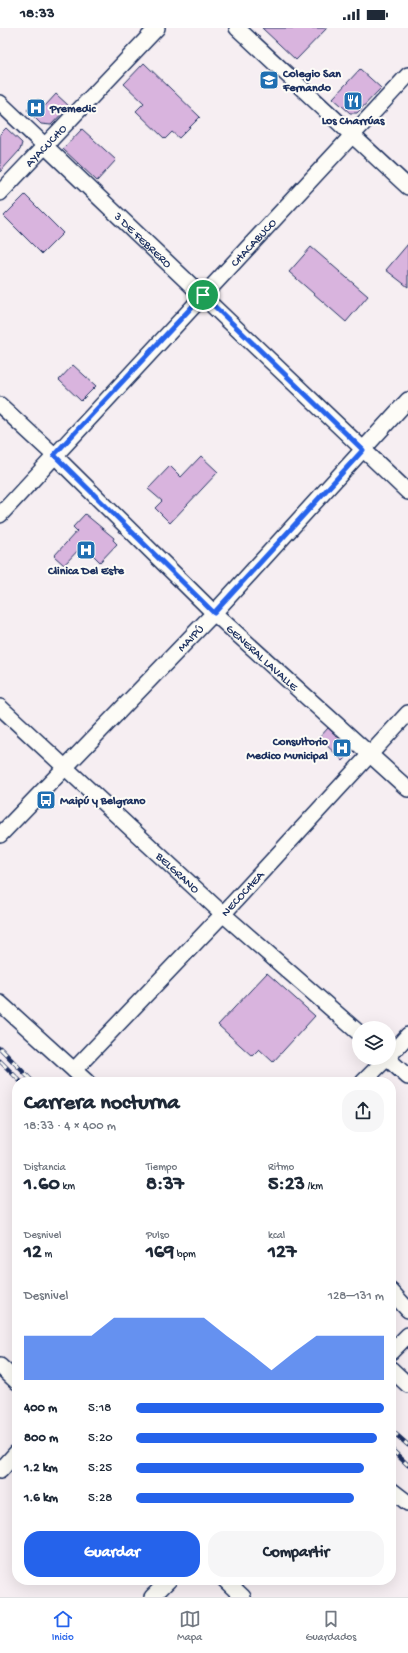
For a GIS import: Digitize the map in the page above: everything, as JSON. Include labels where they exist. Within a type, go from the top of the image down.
[{"type":"street","name":"AYACUCHO","points":[[0,194],[157,28]]},
{"type":"street","points":[[237,28],[408,187]]},
{"type":"street","name":"CHACABUCO","points":[[0,515],[54,455],[408,76]]},
{"type":"street","name":"3 DE FEBRERO","points":[[0,103],[408,492]]},
{"type":"street","name":"MAIPÚ","points":[[0,835],[214,613],[408,400]]},
{"type":"street","name":"GENERAL LAVALLE","points":[[0,405],[54,455],[214,613],[408,790]]},
{"type":"street","name":"BELGRANO","points":[[0,707],[223,914],[352,1027]]},
{"type":"street","name":"NECOCHEA","points":[[74,1070],[223,914],[408,714]]},
{"type":"street","points":[[0,1002],[82,1077]]},
{"type":"street","points":[[396,1048],[408,1035]]},
{"type":"street","points":[[368,1077],[380,1065]]},
{"type":"street","points":[[395,1065],[408,1077]]},
{"type":"street","points":[[396,1297],[408,1310]]},
{"type":"street","points":[[396,1347],[408,1335]]},
{"type":"street","points":[[0,1366],[12,1377]]},
{"type":"street","points":[[396,1374],[408,1385]]},
{"type":"street","points":[[0,1471],[12,1458]]},
{"type":"street","points":[[396,1494],[408,1503]]},
{"type":"street","points":[[152,1597],[164,1585]]},
{"type":"street","points":[[230,1585],[243,1597]]},
{"type":"building","points":[[262,28],[327,28],[296,60]]},
{"type":"building","points":[[144,63],[200,117],[179,138],[172,132],[165,139],[136,111],[144,103],[124,84]]},
{"type":"building","points":[[360,69],[381,88],[357,113],[350,113],[333,98]]},
{"type":"building","points":[[56,94],[69,106],[51,125],[41,124],[27,110],[38,99],[45,106]]},
{"type":"building","points":[[6,128],[22,143],[20,150],[0,172],[0,134]]},
{"type":"building","points":[[82,129],[116,160],[97,181],[63,149]]},
{"type":"building","points":[[25,195],[63,233],[42,254],[4,216]]},
{"type":"building","points":[[408,244],[408,287],[386,270]]},
{"type":"building","points":[[311,247],[368,296],[346,322],[289,272]]},
{"type":"building","points":[[73,365],[96,386],[81,401],[59,380]]},
{"type":"building","points":[[201,456],[218,472],[170,523],[155,508],[162,501],[148,489],[170,466],[181,477]]},
{"type":"building","name":"Clinica Del Este","points":[[85,514],[114,538],[113,540],[117,544],[100,562],[83,545],[64,565],[54,556],[77,531],[73,527]]},
{"type":"building","points":[[328,728],[353,751],[343,761],[319,738]]},
{"type":"building","points":[[267,973],[315,1016],[273,1062],[259,1049],[252,1056],[218,1025]]},
{"type":"railway","points":[[0,1048],[28,1077]]},
{"type":"railway","points":[[0,1061],[16,1077]]},
{"type":"railway","points":[[396,1434],[408,1445]]},
{"type":"railway","points":[[396,1454],[408,1465]]},
{"type":"place","name":"Colegio San Fernando","points":[[269,80]]},
{"type":"place","name":"Los Charrúas","points":[[353,101]]},
{"type":"place","name":"Premedic","points":[[36,108]]},
{"type":"place","name":"Clinica Del Este","points":[[86,550]]},
{"type":"place","name":"Consultorio Medico Municipal","points":[[342,748]]},
{"type":"place","name":"Maipú y Belgrano","points":[[46,800]]},
{"type":"route","points":[[203,295],[363,450],[214,613],[54,455],[203,295]]}]
